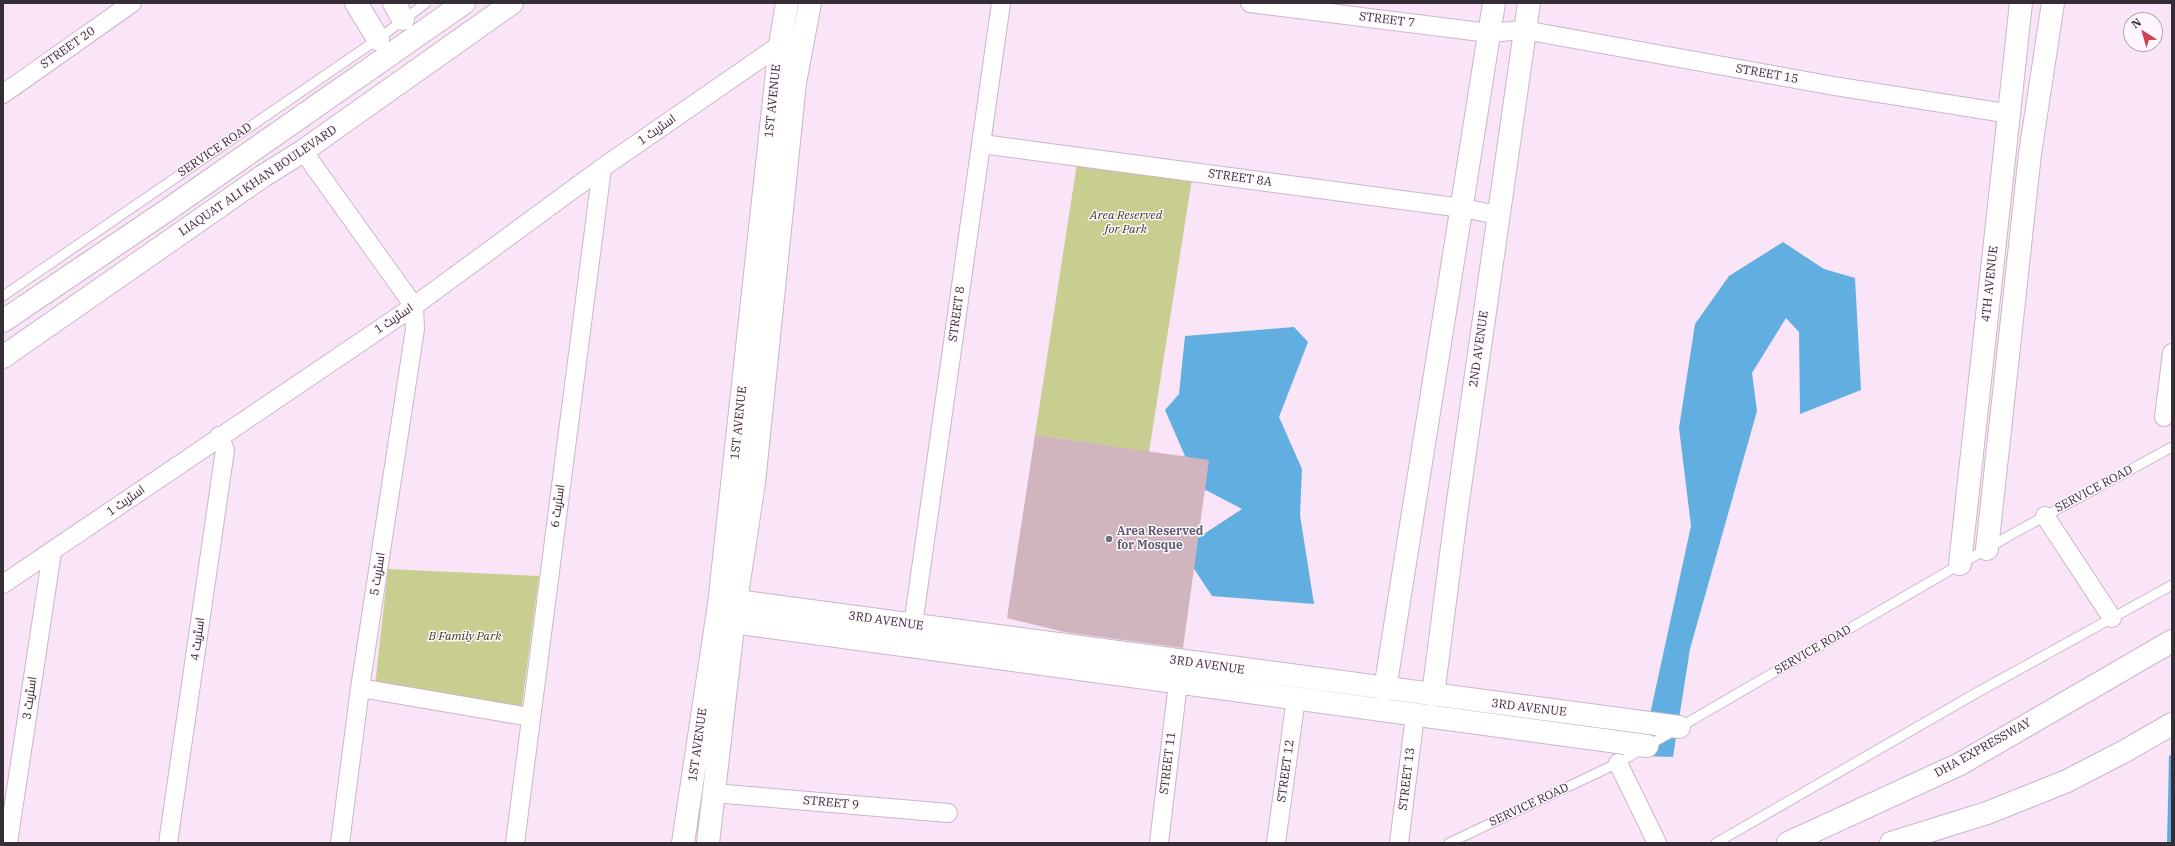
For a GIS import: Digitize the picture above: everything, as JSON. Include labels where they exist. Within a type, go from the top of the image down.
[{"type":"main road","points":[[356,3],[378,39]]},
{"type":"main road","points":[[3,321],[166,211],[464,3]]},
{"type":"main road","name":"LIAQUAT ALI KHAN BOULEVARD","points":[[3,357],[225,202],[304,151],[512,3]]},
{"type":"main road","name":"1ST AVENUE","points":[[683,843],[719,604],[780,45],[787,3]]},
{"type":"main road","points":[[708,843],[733,622],[754,483],[795,83],[810,3]]},
{"type":"main road","points":[[1385,689],[1494,3]]},
{"type":"main road","name":"2ND AVENUE","points":[[1433,695],[1498,215],[1529,3]]},
{"type":"main road","name":"4TH AVENUE","points":[[1960,564],[2021,3]]},
{"type":"main road","points":[[1986,549],[2030,154],[2052,3]]},
{"type":"main road","name":"3RD AVENUE","points":[[736,601],[1385,689],[1679,727]]},
{"type":"main road","name":"3RD AVENUE","points":[[733,622],[1647,746]]},
{"type":"main road","name":"DHA EXPRESSWAY","points":[[1788,843],[1960,764],[2172,641]]},
{"type":"main road","points":[[1891,843],[1987,813],[2067,781],[2125,752],[2172,724]]},
{"type":"street","name":"STREET 20","points":[[3,94],[132,3]]},
{"type":"street","name":"STREET 8","points":[[913,625],[1001,3]]},
{"type":"street","name":"STREET 7","points":[[1250,3],[1489,33],[1524,30]]},
{"type":"street","name":"STREET 15","points":[[1524,30],[1834,86],[2010,113]]},
{"type":"street","name":"اسٹریٹ 1","points":[[3,584],[52,552],[219,436],[414,306],[602,168],[780,45]]},
{"type":"street","name":"STREET 8A","points":[[982,144],[1462,208],[1498,215]]},
{"type":"street","points":[[304,151],[414,306]]},
{"type":"street","name":"اسٹریٹ 6","points":[[515,843],[530,717],[602,168]]},
{"type":"street","name":"اسٹریٹ 5","points":[[340,843],[360,688],[416,329],[414,306]]},
{"type":"street","points":[[2164,416],[2172,353]]},
{"type":"street","name":"اسٹریٹ 4","points":[[168,843],[225,450],[219,436]]},
{"type":"street","points":[[2045,516],[2112,618]]},
{"type":"street","name":"اسٹریٹ 3","points":[[8,843],[52,552]]},
{"type":"street","name":"STREET 11","points":[[1159,843],[1178,682]]},
{"type":"street","points":[[360,688],[530,717]]},
{"type":"street","name":"STREET 12","points":[[1276,843],[1296,698]]},
{"type":"street","name":"STREET 13","points":[[1399,843],[1415,714]]},
{"type":"street","points":[[1618,763],[1657,843]]},
{"type":"street","name":"STREET 9","points":[[714,793],[948,813]]},
{"type":"lane","name":"SERVICE ROAD","points":[[3,296],[378,39],[399,11],[426,3]]},
{"type":"lane","name":"SERVICE ROAD","points":[[1449,843],[1618,763],[1986,549],[2172,447]]},
{"type":"lane","points":[[1716,843],[1978,692],[2172,585]]},
{"type":"green space","name":"Area Reserved for Park","points":[[1078,157],[1193,172],[1149,452],[1035,435]]},
{"type":"green space","name":"B Family Park","points":[[388,569],[539,576],[521,712],[375,686]]},
{"type":"water","points":[[1783,242],[1824,269],[1855,278],[1861,390],[1800,414],[1799,332],[1786,318],[1752,373],[1757,411],[1690,649],[1673,757],[1641,756],[1691,526],[1679,428],[1695,324],[1729,276]]},
{"type":"water","points":[[1294,327],[1308,342],[1279,417],[1302,469],[1300,515],[1314,604],[1212,596],[1181,549],[1242,509],[1198,486],[1165,410],[1179,394],[1185,336]]},
{"type":"water","points":[[2172,754],[2172,843],[2167,843],[2169,756]]},
{"type":"building","name":"Area Reserved for Mosque","points":[[1035,435],[1209,460],[1183,648],[1064,632],[1007,618]]},
{"type":"place","name":"Area Reserved for Mosque","points":[[1109,539]]}]
